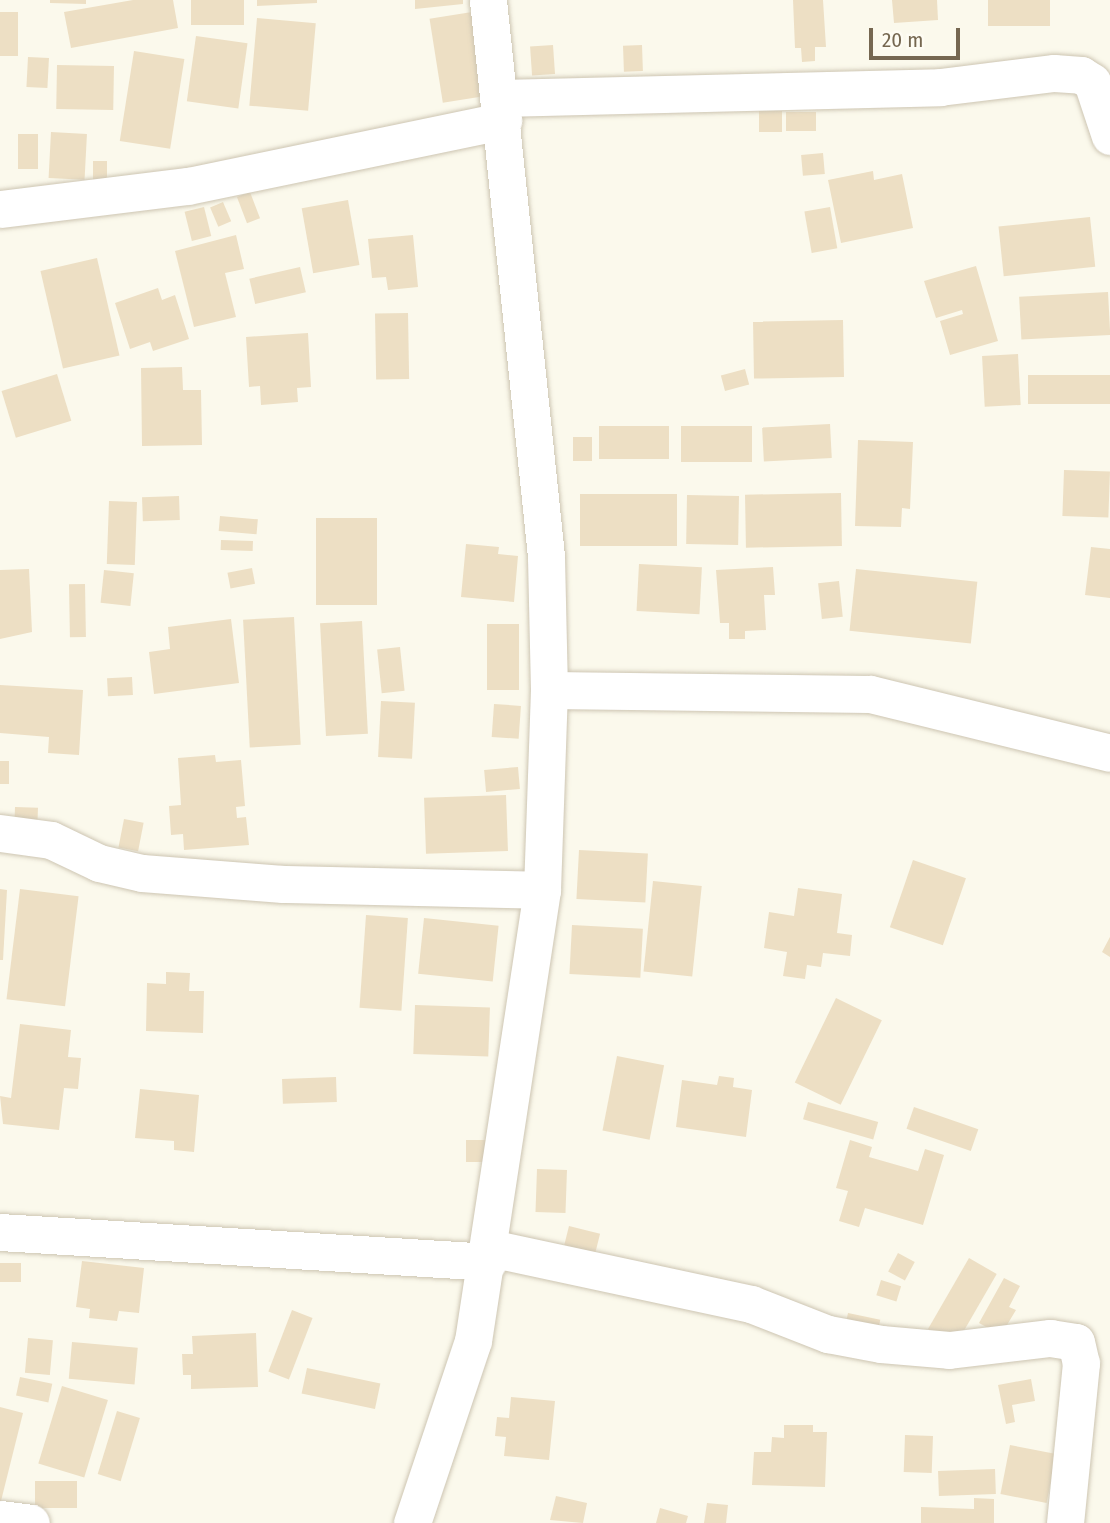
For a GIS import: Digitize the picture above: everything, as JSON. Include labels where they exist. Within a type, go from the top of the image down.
[{"type":"street","points":[[412,1523],[473,1341],[489,1255],[542,890],[549,690],[540,469],[488,0]]},
{"type":"street","points":[[0,209],[188,186],[502,109],[927,87],[1096,70],[1092,82],[1099,95],[1110,136]]},
{"type":"street","points":[[549,690],[870,694],[1110,753]]},
{"type":"street","points":[[0,833],[51,840],[99,863],[142,873],[283,884],[542,890]]},
{"type":"street","points":[[0,1232],[489,1255],[751,1304],[828,1334],[881,1344],[949,1350],[1050,1338],[1076,1342],[1081,1363],[1065,1523]]},
{"type":"street","points":[[0,1519],[31,1523]]},
{"type":"building","points":[[50,0],[86,0],[86,4],[50,3]]},
{"type":"building","points":[[133,0],[173,0],[178,28],[71,48],[64,12]]},
{"type":"building","points":[[191,0],[244,0],[244,25],[191,25]]},
{"type":"building","points":[[257,0],[317,0],[317,3],[257,6]]},
{"type":"building","points":[[415,0],[463,0],[463,4],[415,9]]},
{"type":"building","points":[[793,0],[823,0],[826,47],[815,47],[815,61],[802,62],[801,48],[795,48]]},
{"type":"building","points":[[892,0],[937,0],[938,20],[894,23]]},
{"type":"building","points":[[988,0],[1050,0],[1050,26],[988,26]]},
{"type":"building","points":[[0,12],[18,12],[18,56],[0,56]]},
{"type":"building","points":[[472,12],[485,96],[443,103],[430,19]]},
{"type":"building","points":[[257,18],[316,23],[308,111],[249,106]]},
{"type":"building","points":[[196,36],[247,43],[238,109],[187,101]]},
{"type":"building","points":[[553,45],[555,74],[532,76],[530,47]]},
{"type":"building","points":[[642,45],[643,71],[624,72],[623,46]]},
{"type":"building","points":[[134,51],[184,59],[170,149],[120,141]]},
{"type":"building","points":[[28,57],[49,58],[47,88],[26,87]]},
{"type":"building","points":[[57,65],[114,66],[113,110],[56,109]]},
{"type":"building","points":[[759,111],[782,111],[782,132],[759,132]]},
{"type":"building","points":[[786,112],[816,112],[816,131],[786,131]]},
{"type":"building","points":[[51,132],[87,134],[85,180],[49,178]]},
{"type":"building","points":[[18,134],[38,134],[38,169],[18,169]]},
{"type":"building","points":[[823,153],[825,174],[803,176],[801,155]]},
{"type":"building","points":[[93,161],[107,161],[107,186],[93,186]]},
{"type":"building","points":[[873,171],[874,180],[902,174],[913,228],[841,243],[828,180]]},
{"type":"building","points":[[250,192],[260,218],[247,223],[237,197]]},
{"type":"building","points":[[348,200],[359,265],[313,273],[302,208]]},
{"type":"building","points":[[223,202],[231,221],[218,227],[210,207]]},
{"type":"building","points":[[204,207],[211,236],[192,241],[185,212]]},
{"type":"building","points":[[830,207],[837,248],[812,253],[804,212]]},
{"type":"building","points":[[1090,217],[1095,267],[1004,276],[999,227]]},
{"type":"building","points":[[236,235],[244,269],[225,273],[236,317],[194,327],[175,251]]},
{"type":"building","points":[[413,235],[418,287],[388,290],[386,277],[372,278],[368,239]]},
{"type":"building","points":[[97,258],[119,355],[63,368],[40,271]]},
{"type":"building","points":[[976,266],[998,341],[950,355],[940,321],[963,314],[962,310],[936,318],[924,281]]},
{"type":"building","points":[[300,267],[306,292],[255,304],[249,279]]},
{"type":"building","points":[[158,288],[162,300],[175,295],[189,339],[153,351],[150,342],[130,349],[115,303]]},
{"type":"building","points":[[1108,292],[1110,335],[1021,340],[1019,297]]},
{"type":"building","points":[[408,313],[409,379],[376,380],[375,314]]},
{"type":"building","points":[[843,320],[844,377],[754,379],[753,322]]},
{"type":"building","points":[[308,333],[311,387],[297,388],[298,402],[261,405],[260,386],[249,387],[246,337]]},
{"type":"building","points":[[1018,354],[1021,405],[985,407],[982,356]]},
{"type":"building","points":[[182,367],[183,390],[201,390],[202,445],[142,446],[141,368]]},
{"type":"building","points":[[745,369],[749,384],[725,391],[721,375]]},
{"type":"building","points":[[57,374],[71,421],[16,438],[2,391]]},
{"type":"building","points":[[1028,375],[1110,375],[1110,404],[1028,404]]},
{"type":"building","points":[[830,424],[832,458],[764,462],[762,428]]},
{"type":"building","points":[[599,426],[669,426],[669,459],[599,459]]},
{"type":"building","points":[[681,426],[752,426],[752,462],[681,462]]},
{"type":"building","points":[[573,437],[592,437],[592,461],[573,461]]},
{"type":"building","points":[[858,440],[913,442],[910,509],[902,508],[901,527],[855,526]]},
{"type":"building","points":[[1064,470],[1110,472],[1108,518],[1062,516]]},
{"type":"building","points":[[841,493],[842,546],[746,548],[745,495]]},
{"type":"building","points":[[580,494],[677,494],[677,546],[580,546]]},
{"type":"building","points":[[687,495],[739,496],[738,545],[686,544]]},
{"type":"building","points":[[179,496],[180,520],[143,521],[142,497]]},
{"type":"building","points":[[109,501],[137,502],[135,565],[107,564]]},
{"type":"building","points":[[220,516],[258,519],[257,534],[219,531]]},
{"type":"building","points":[[316,518],[377,518],[377,605],[316,605]]},
{"type":"building","points":[[221,540],[253,541],[253,551],[221,550]]},
{"type":"building","points":[[466,544],[499,547],[498,554],[518,556],[514,602],[461,597]]},
{"type":"building","points":[[1091,547],[1110,549],[1110,598],[1085,595]]},
{"type":"building","points":[[639,564],[702,567],[699,614],[637,611]]},
{"type":"building","points":[[773,567],[775,595],[764,595],[766,630],[745,631],[745,639],[729,639],[729,623],[720,623],[716,570]]},
{"type":"building","points":[[252,568],[255,584],[231,588],[227,573]]},
{"type":"building","points":[[29,569],[32,632],[0,639],[0,570]]},
{"type":"building","points":[[856,569],[977,582],[971,643],[850,631]]},
{"type":"building","points":[[104,570],[134,573],[130,606],[101,603]]},
{"type":"building","points":[[839,581],[843,617],[822,619],[818,583]]},
{"type":"building","points":[[69,584],[85,584],[86,637],[70,637]]},
{"type":"building","points":[[294,617],[301,745],[250,747],[243,620]]},
{"type":"building","points":[[231,619],[239,683],[154,694],[149,652],[170,649],[168,627]]},
{"type":"building","points":[[362,621],[368,734],[326,736],[320,623]]},
{"type":"building","points":[[487,624],[519,624],[519,690],[487,690]]},
{"type":"building","points":[[400,647],[405,691],[382,693],[377,649]]},
{"type":"building","points":[[132,677],[133,695],[108,696],[107,678]]},
{"type":"building","points":[[0,685],[83,690],[79,755],[48,753],[49,737],[0,733]]},
{"type":"building","points":[[381,701],[415,703],[412,759],[378,757]]},
{"type":"building","points":[[494,704],[521,706],[519,739],[492,737]]},
{"type":"building","points":[[215,755],[216,762],[241,760],[245,806],[236,807],[237,818],[246,817],[249,845],[184,850],[183,834],[171,835],[169,806],[181,805],[178,758]]},
{"type":"building","points":[[0,761],[9,761],[9,784],[0,784]]},
{"type":"building","points":[[518,767],[520,789],[486,792],[484,770]]},
{"type":"building","points":[[506,795],[508,851],[426,854],[424,798]]},
{"type":"building","points":[[15,807],[38,808],[37,823],[14,822]]},
{"type":"building","points":[[124,819],[144,823],[138,851],[118,847]]},
{"type":"building","points":[[579,850],[648,854],[645,903],[576,899]]},
{"type":"building","points":[[913,860],[966,878],[943,945],[890,927]]},
{"type":"building","points":[[653,881],[702,886],[692,977],[643,972]]},
{"type":"building","points":[[798,888],[842,894],[837,933],[852,935],[850,956],[823,953],[821,967],[807,965],[805,979],[783,976],[787,952],[764,948],[769,912],[794,916]]},
{"type":"building","points":[[0,889],[7,890],[3,960],[0,960]]},
{"type":"building","points":[[20,889],[79,896],[65,1006],[6,999]]},
{"type":"building","points":[[366,915],[408,918],[401,1011],[360,1008]]},
{"type":"building","points":[[424,918],[499,926],[493,982],[418,974]]},
{"type":"building","points":[[572,925],[643,929],[640,978],[569,974]]},
{"type":"building","points":[[1110,937],[1110,957],[1102,952]]},
{"type":"building","points":[[166,972],[190,973],[189,991],[204,991],[203,1033],[146,1031],[147,983],[166,984]]},
{"type":"building","points":[[836,998],[882,1020],[841,1105],[795,1082]]},
{"type":"building","points":[[415,1005],[490,1008],[488,1057],[413,1054]]},
{"type":"building","points":[[20,1024],[71,1030],[68,1057],[81,1058],[78,1089],[64,1088],[59,1130],[3,1124],[0,1096],[11,1098]]},
{"type":"building","points":[[617,1056],[664,1065],[650,1140],[602,1131]]},
{"type":"building","points":[[719,1076],[734,1078],[733,1087],[752,1090],[746,1137],[676,1127],[682,1080],[717,1085]]},
{"type":"building","points":[[336,1077],[337,1102],[283,1104],[282,1079]]},
{"type":"building","points":[[140,1089],[199,1095],[194,1152],[174,1150],[174,1141],[135,1138]]},
{"type":"building","points":[[808,1102],[878,1122],[873,1139],[803,1119]]},
{"type":"building","points":[[914,1107],[978,1129],[971,1151],[907,1129]]},
{"type":"building","points":[[466,1140],[488,1140],[488,1162],[466,1162]]},
{"type":"building","points":[[850,1140],[872,1147],[869,1157],[918,1171],[925,1149],[944,1155],[923,1225],[865,1208],[859,1227],[839,1221],[848,1191],[836,1188]]},
{"type":"building","points":[[537,1169],[567,1170],[565,1213],[535,1212]]},
{"type":"building","points":[[569,1226],[600,1234],[595,1253],[564,1245]]},
{"type":"building","points":[[898,1253],[915,1262],[905,1280],[888,1272]]},
{"type":"building","points":[[969,1258],[997,1274],[956,1345],[928,1329]]},
{"type":"building","points":[[82,1261],[144,1268],[139,1313],[119,1311],[117,1321],[89,1318],[90,1309],[76,1307]]},
{"type":"building","points":[[0,1263],[21,1263],[21,1282],[0,1282]]},
{"type":"building","points":[[1004,1278],[1020,1286],[1009,1307],[1016,1310],[1001,1335],[979,1323]]},
{"type":"building","points":[[881,1280],[901,1286],[896,1301],[876,1295]]},
{"type":"building","points":[[292,1310],[313,1318],[289,1380],[268,1372]]},
{"type":"building","points":[[848,1313],[880,1320],[877,1336],[845,1329]]},
{"type":"building","points":[[256,1333],[258,1387],[191,1389],[191,1375],[183,1375],[182,1354],[193,1354],[192,1336]]},
{"type":"building","points":[[28,1338],[53,1340],[50,1375],[25,1373]]},
{"type":"building","points":[[72,1342],[138,1348],[135,1385],[69,1379]]},
{"type":"building","points":[[307,1368],[380,1384],[375,1409],[302,1393]]},
{"type":"building","points":[[20,1377],[52,1384],[48,1402],[16,1396]]},
{"type":"building","points":[[1031,1379],[1035,1401],[1012,1405],[1015,1422],[1006,1424],[998,1385]]},
{"type":"building","points":[[62,1386],[108,1400],[84,1477],[38,1463]]},
{"type":"building","points":[[511,1397],[555,1401],[549,1460],[504,1456],[506,1437],[495,1436],[497,1417],[509,1418]]},
{"type":"building","points":[[0,1407],[23,1413],[1,1501],[0,1501]]},
{"type":"building","points":[[117,1411],[140,1418],[121,1481],[98,1474]]},
{"type":"building","points":[[784,1425],[813,1425],[813,1432],[827,1432],[825,1487],[752,1485],[754,1452],[771,1452],[772,1437],[784,1438]]},
{"type":"building","points":[[905,1435],[933,1436],[932,1473],[904,1472]]},
{"type":"building","points":[[1010,1445],[1056,1454],[1047,1503],[1000,1494]]},
{"type":"building","points":[[995,1469],[996,1494],[939,1496],[938,1471]]},
{"type":"building","points":[[35,1481],[77,1481],[77,1508],[35,1508]]},
{"type":"building","points":[[556,1496],[587,1503],[583,1523],[550,1520]]},
{"type":"building","points":[[974,1498],[994,1499],[994,1523],[921,1523],[921,1507],[974,1509]]},
{"type":"building","points":[[707,1503],[728,1505],[726,1523],[704,1523]]},
{"type":"building","points":[[660,1508],[688,1516],[686,1523],[656,1523]]}]
